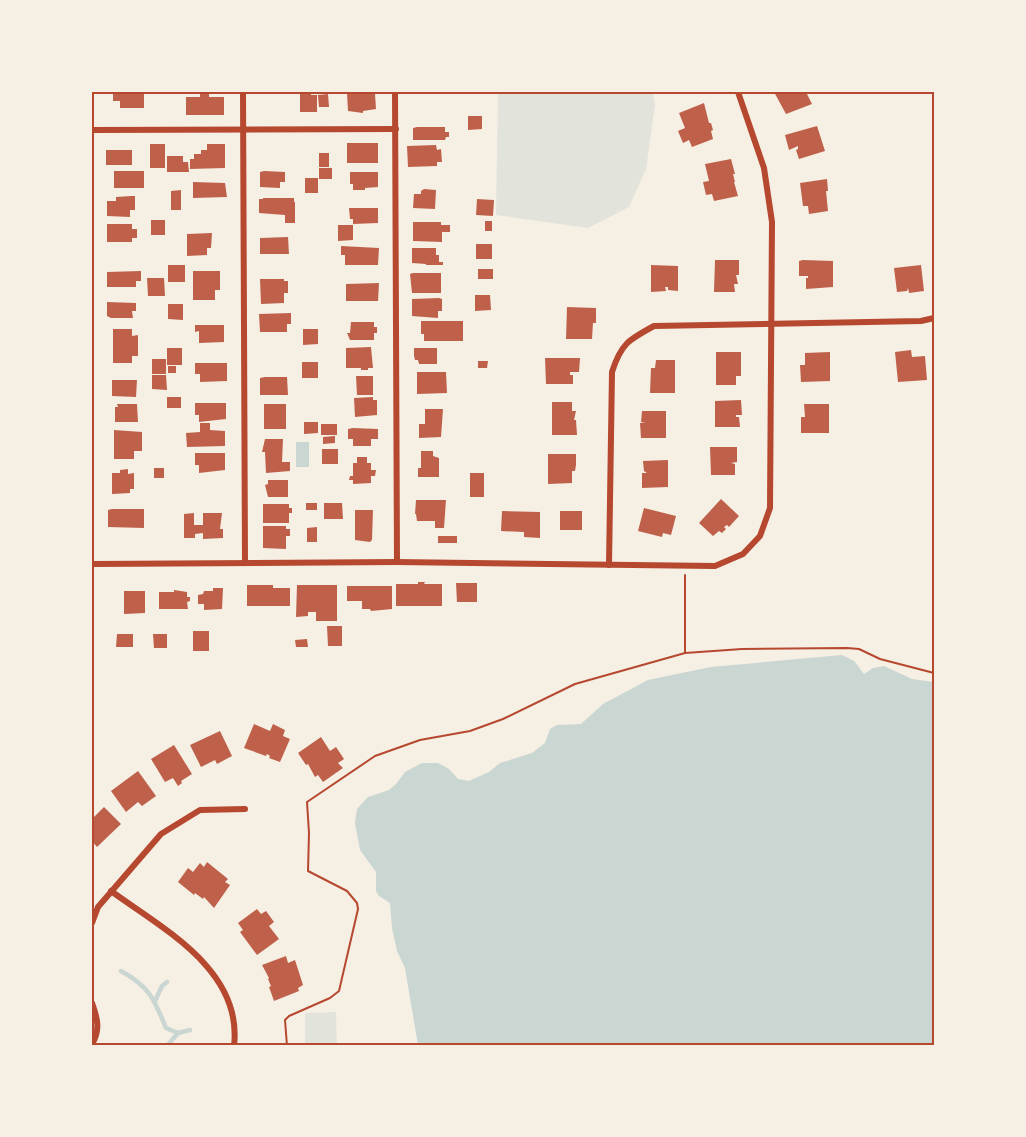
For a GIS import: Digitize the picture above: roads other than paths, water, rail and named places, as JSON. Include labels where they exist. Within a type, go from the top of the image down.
[{"type":"street","points":[[243,92],[245,563]]},
{"type":"street","points":[[395,92],[397,562]]},
{"type":"street","points":[[92,564],[397,562],[715,566],[743,554],[760,536],[770,508],[771,222],[764,168],[738,92]]},
{"type":"street","points":[[92,130],[396,129]]},
{"type":"street","points":[[609,565],[612,372],[619,352],[634,336],[654,326],[921,321],[934,318]]},
{"type":"street","points":[[92,923],[98,907],[161,834],[200,810],[245,809]]},
{"type":"street","points":[[111,891],[199,956],[217,977],[231,1007],[235,1032],[234,1046]]},
{"type":"street","points":[[92,1003],[98,1019],[92,1044]]},
{"type":"waterway","points":[[121,971],[145,988],[166,1028],[178,1033],[190,1030]]},
{"type":"waterway","points":[[155,1001],[162,986],[167,982]]},
{"type":"waterway","points":[[167,1046],[178,1033]]}]
